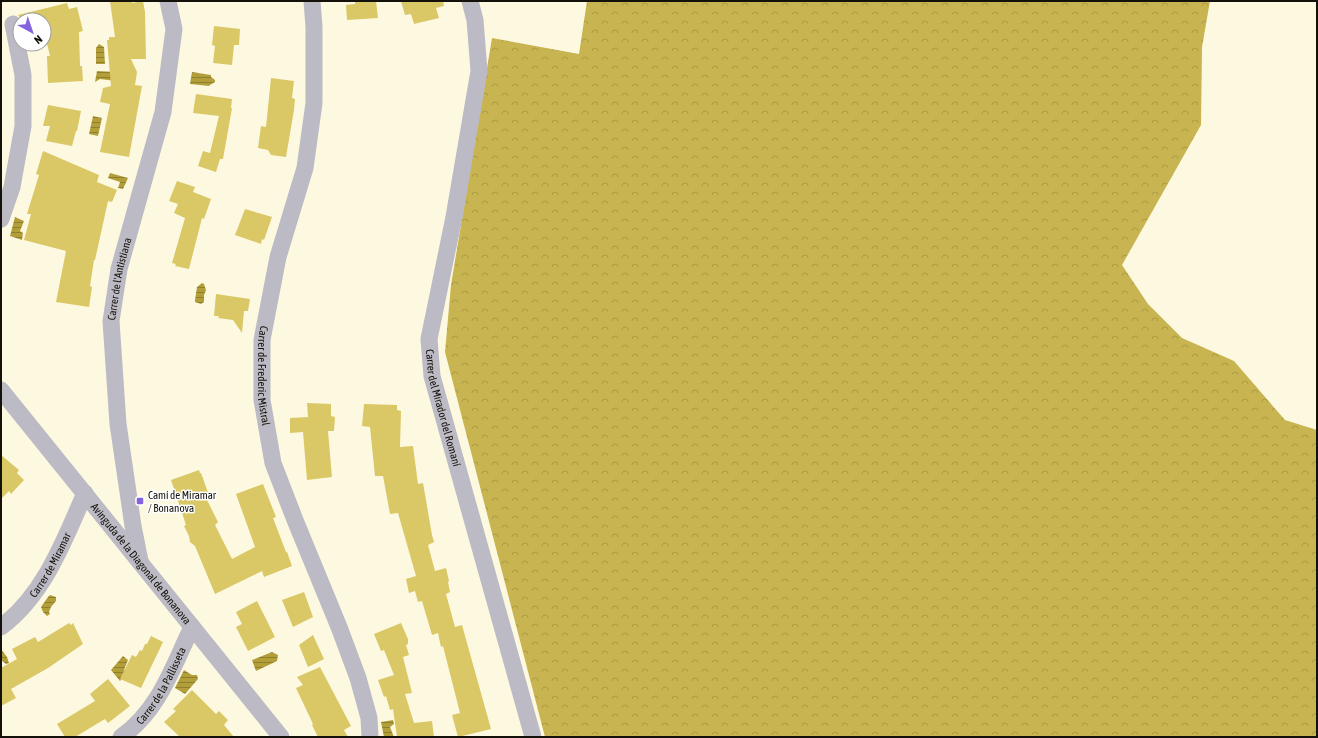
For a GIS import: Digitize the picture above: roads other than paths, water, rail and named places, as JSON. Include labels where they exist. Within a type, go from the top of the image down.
[{"type":"street","name":"Carrer de l'Antistiana","points":[[140,561],[133,526],[118,424],[111,321],[119,269],[163,112],[174,28],[168,1]]},
{"type":"street","name":"Carrer de Frederic Mistral","points":[[312,1],[314,27],[314,103],[305,168],[278,257],[262,340],[262,400],[273,463],[294,520],[339,627],[358,678],[369,718],[370,737]]},
{"type":"street","name":"Carrer del Mirador del Romaní","points":[[470,1],[475,20],[479,71],[454,217],[429,339],[431,369],[533,737]]},
{"type":"street","points":[[1,219],[12,188],[23,126],[23,75],[18,52]]},
{"type":"street","name":"Avinguda de la Diagonal de Bonanova","points":[[1,390],[281,737]]},
{"type":"street","name":"Carrer de Miramar","points":[[1,627],[24,607],[41,583],[57,556],[85,493]]},
{"type":"street","name":"Carrer de la Pallisseta","points":[[121,737],[133,729],[148,713],[160,695],[192,627]]},
{"type":"place","name":"Camí de Miramar / Bonanova","points":[[140,501]]}]
